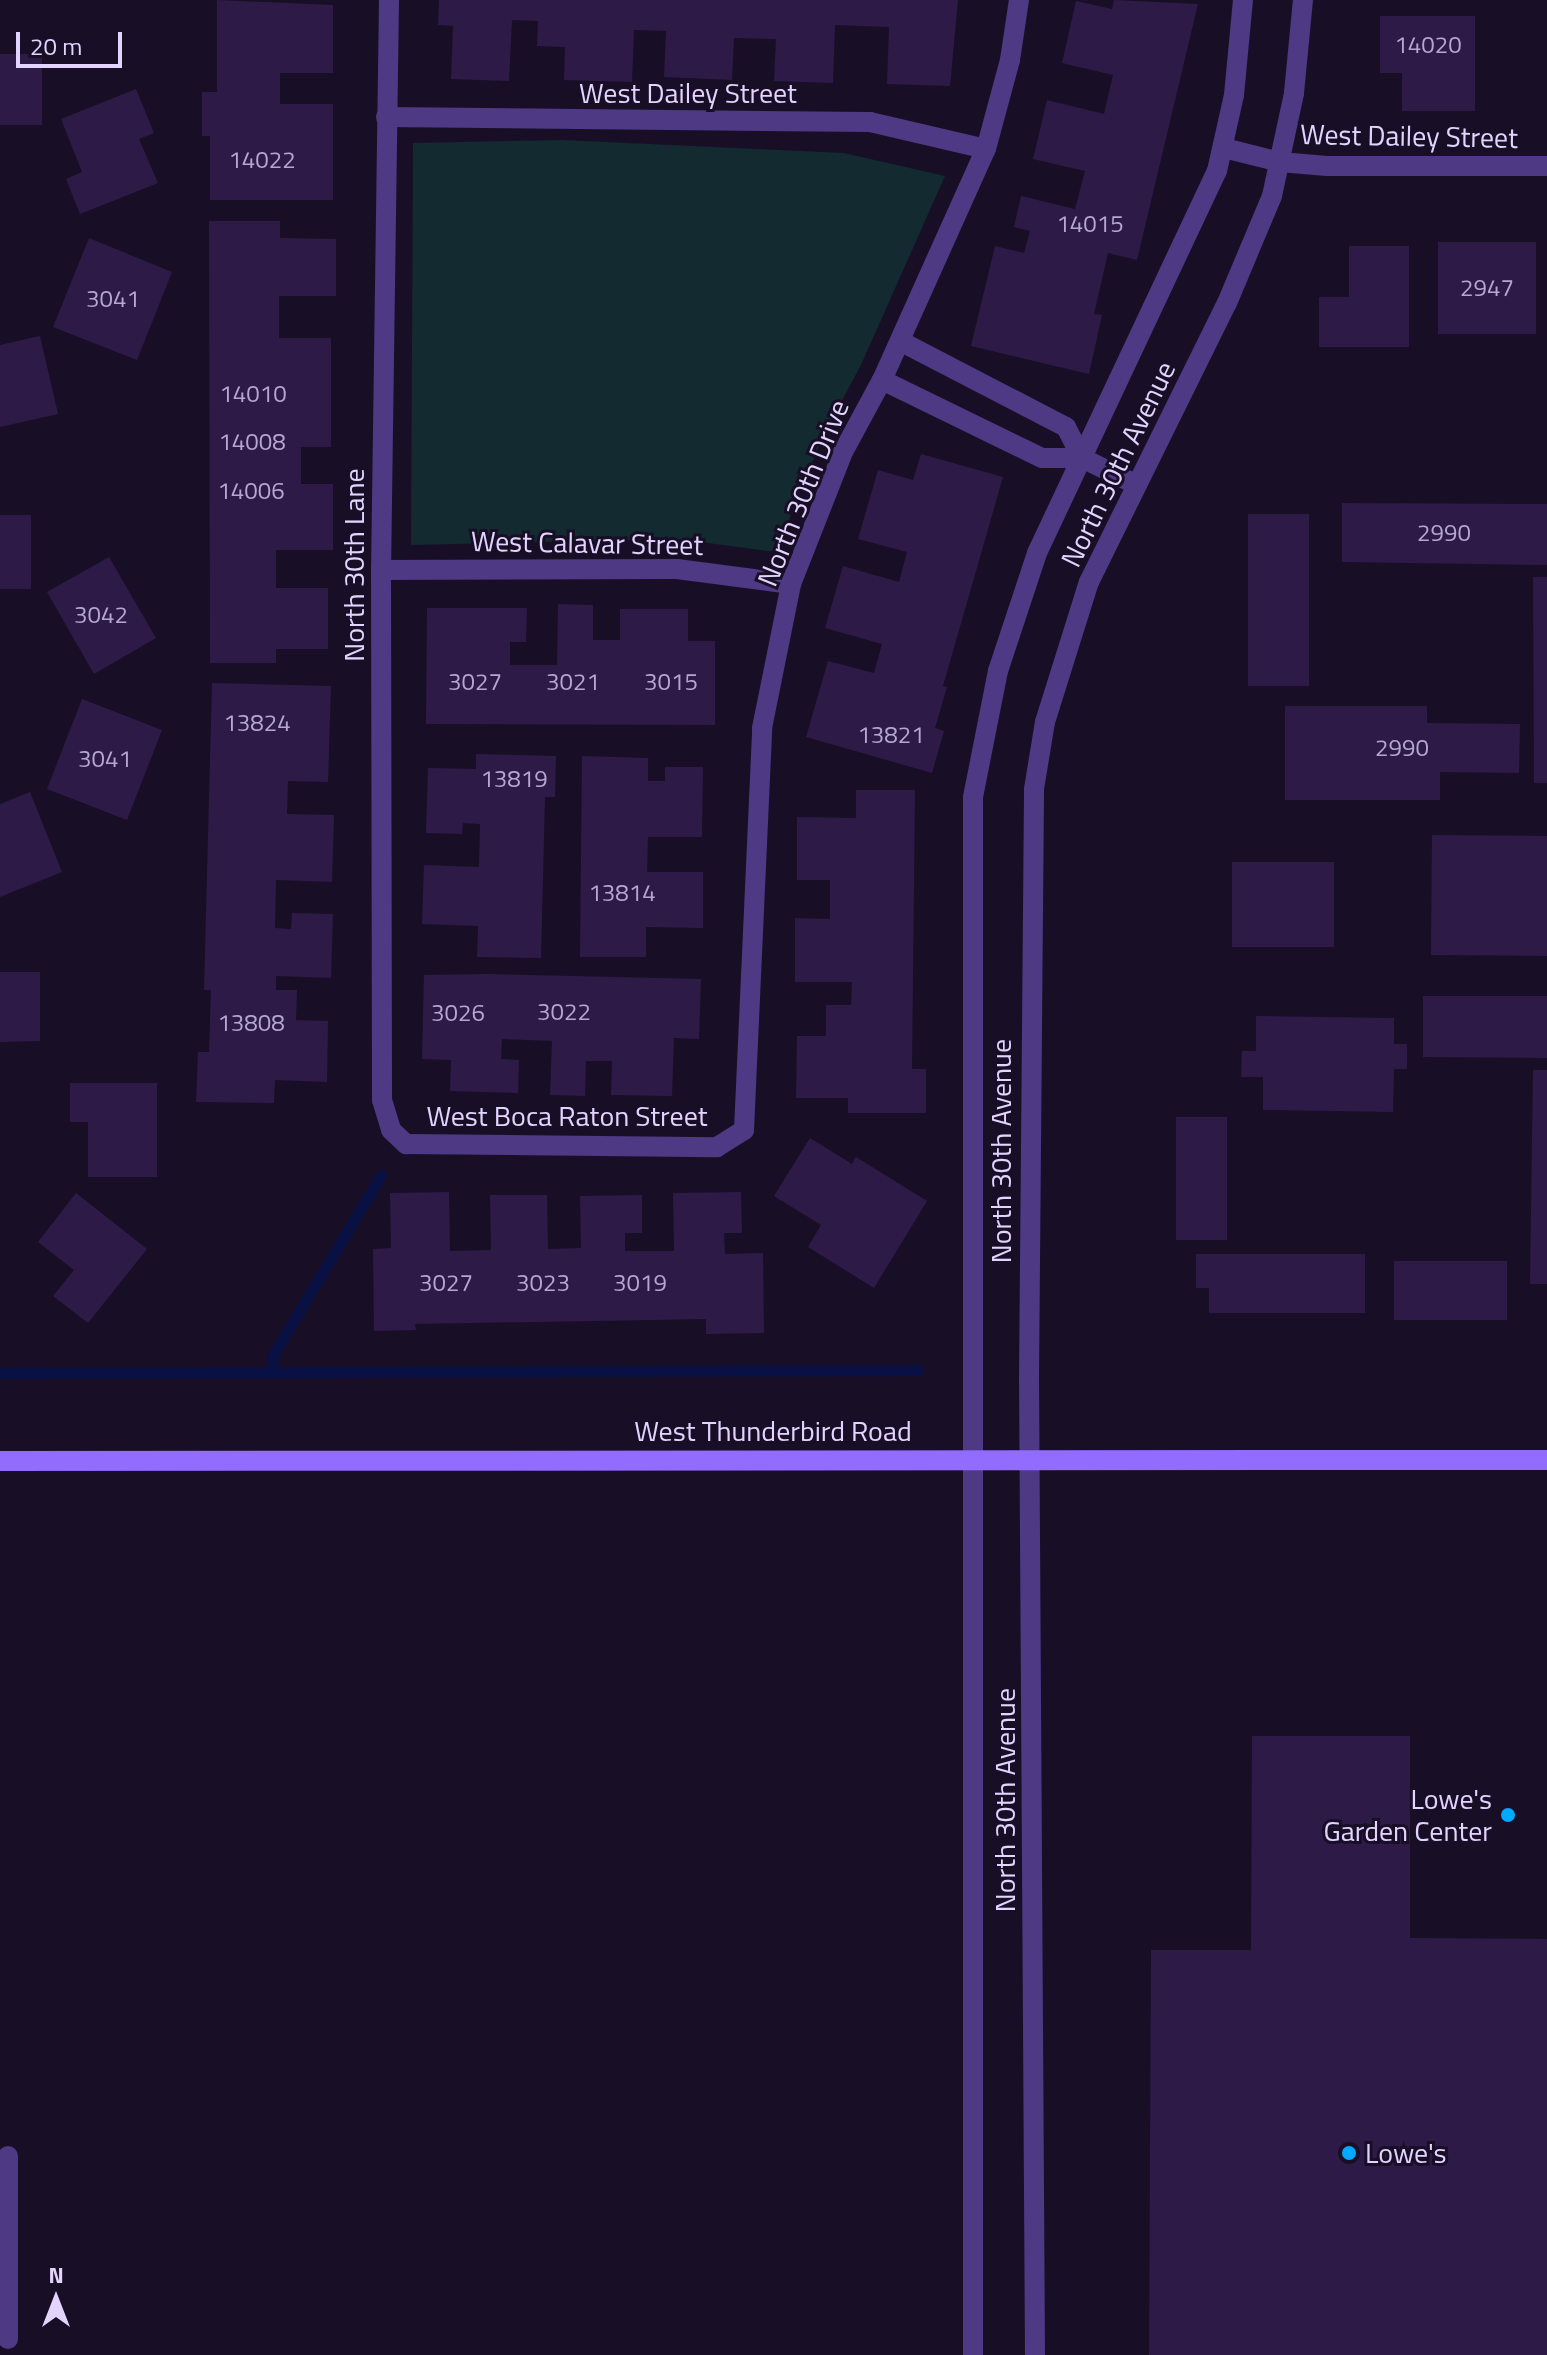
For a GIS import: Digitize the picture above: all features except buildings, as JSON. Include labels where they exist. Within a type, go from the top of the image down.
[{"type":"main road","name":"West Thunderbird Road","points":[[0,1461],[1547,1460]]},
{"type":"street","name":"North 30th Lane","points":[[389,0],[381,570],[382,1100],[391,1130]]},
{"type":"street","name":"North 30th Drive","points":[[744,1130],[762,728],[791,584],[843,452],[882,380],[986,149],[1010,60],[1019,0]]},
{"type":"street","name":"North 30th Avenue","points":[[973,2355],[973,797],[1016,609],[1082,458],[1199,217],[1224,148],[1243,0]]},
{"type":"street","name":"North 30th Avenue","points":[[1035,2355],[1029,867],[1034,789],[1067,648],[1089,582],[1227,303],[1262,223],[1280,162],[1303,0]]},
{"type":"street","name":"West Dailey Street","points":[[386,117],[870,122],[986,149]]},
{"type":"street","name":"West Dailey Street","points":[[1224,148],[1280,162],[1547,166]]},
{"type":"street","points":[[900,341],[1066,427],[1082,458]]},
{"type":"street","points":[[882,380],[1042,458],[1082,458],[1135,484]]},
{"type":"street","name":"West Calavar Street","points":[[381,570],[677,569],[791,584]]},
{"type":"street","name":"West Boca Raton Street","points":[[391,1130],[406,1144],[717,1147],[744,1130]]},
{"type":"street","points":[[8,2156],[8,2339]]},
{"type":"green space","points":[[562,140],[844,153],[945,176],[861,365],[822,438],[776,552],[678,539],[411,545],[413,143]]},
{"type":"waterway","points":[[272,1372],[273,1355],[381,1175]]},
{"type":"waterway","points":[[0,1373],[918,1370]]},
{"type":"place","name":"Lowe's Garden Center","points":[[1508,1815]]},
{"type":"place","name":"Lowe's","points":[[1349,2153]]}]
